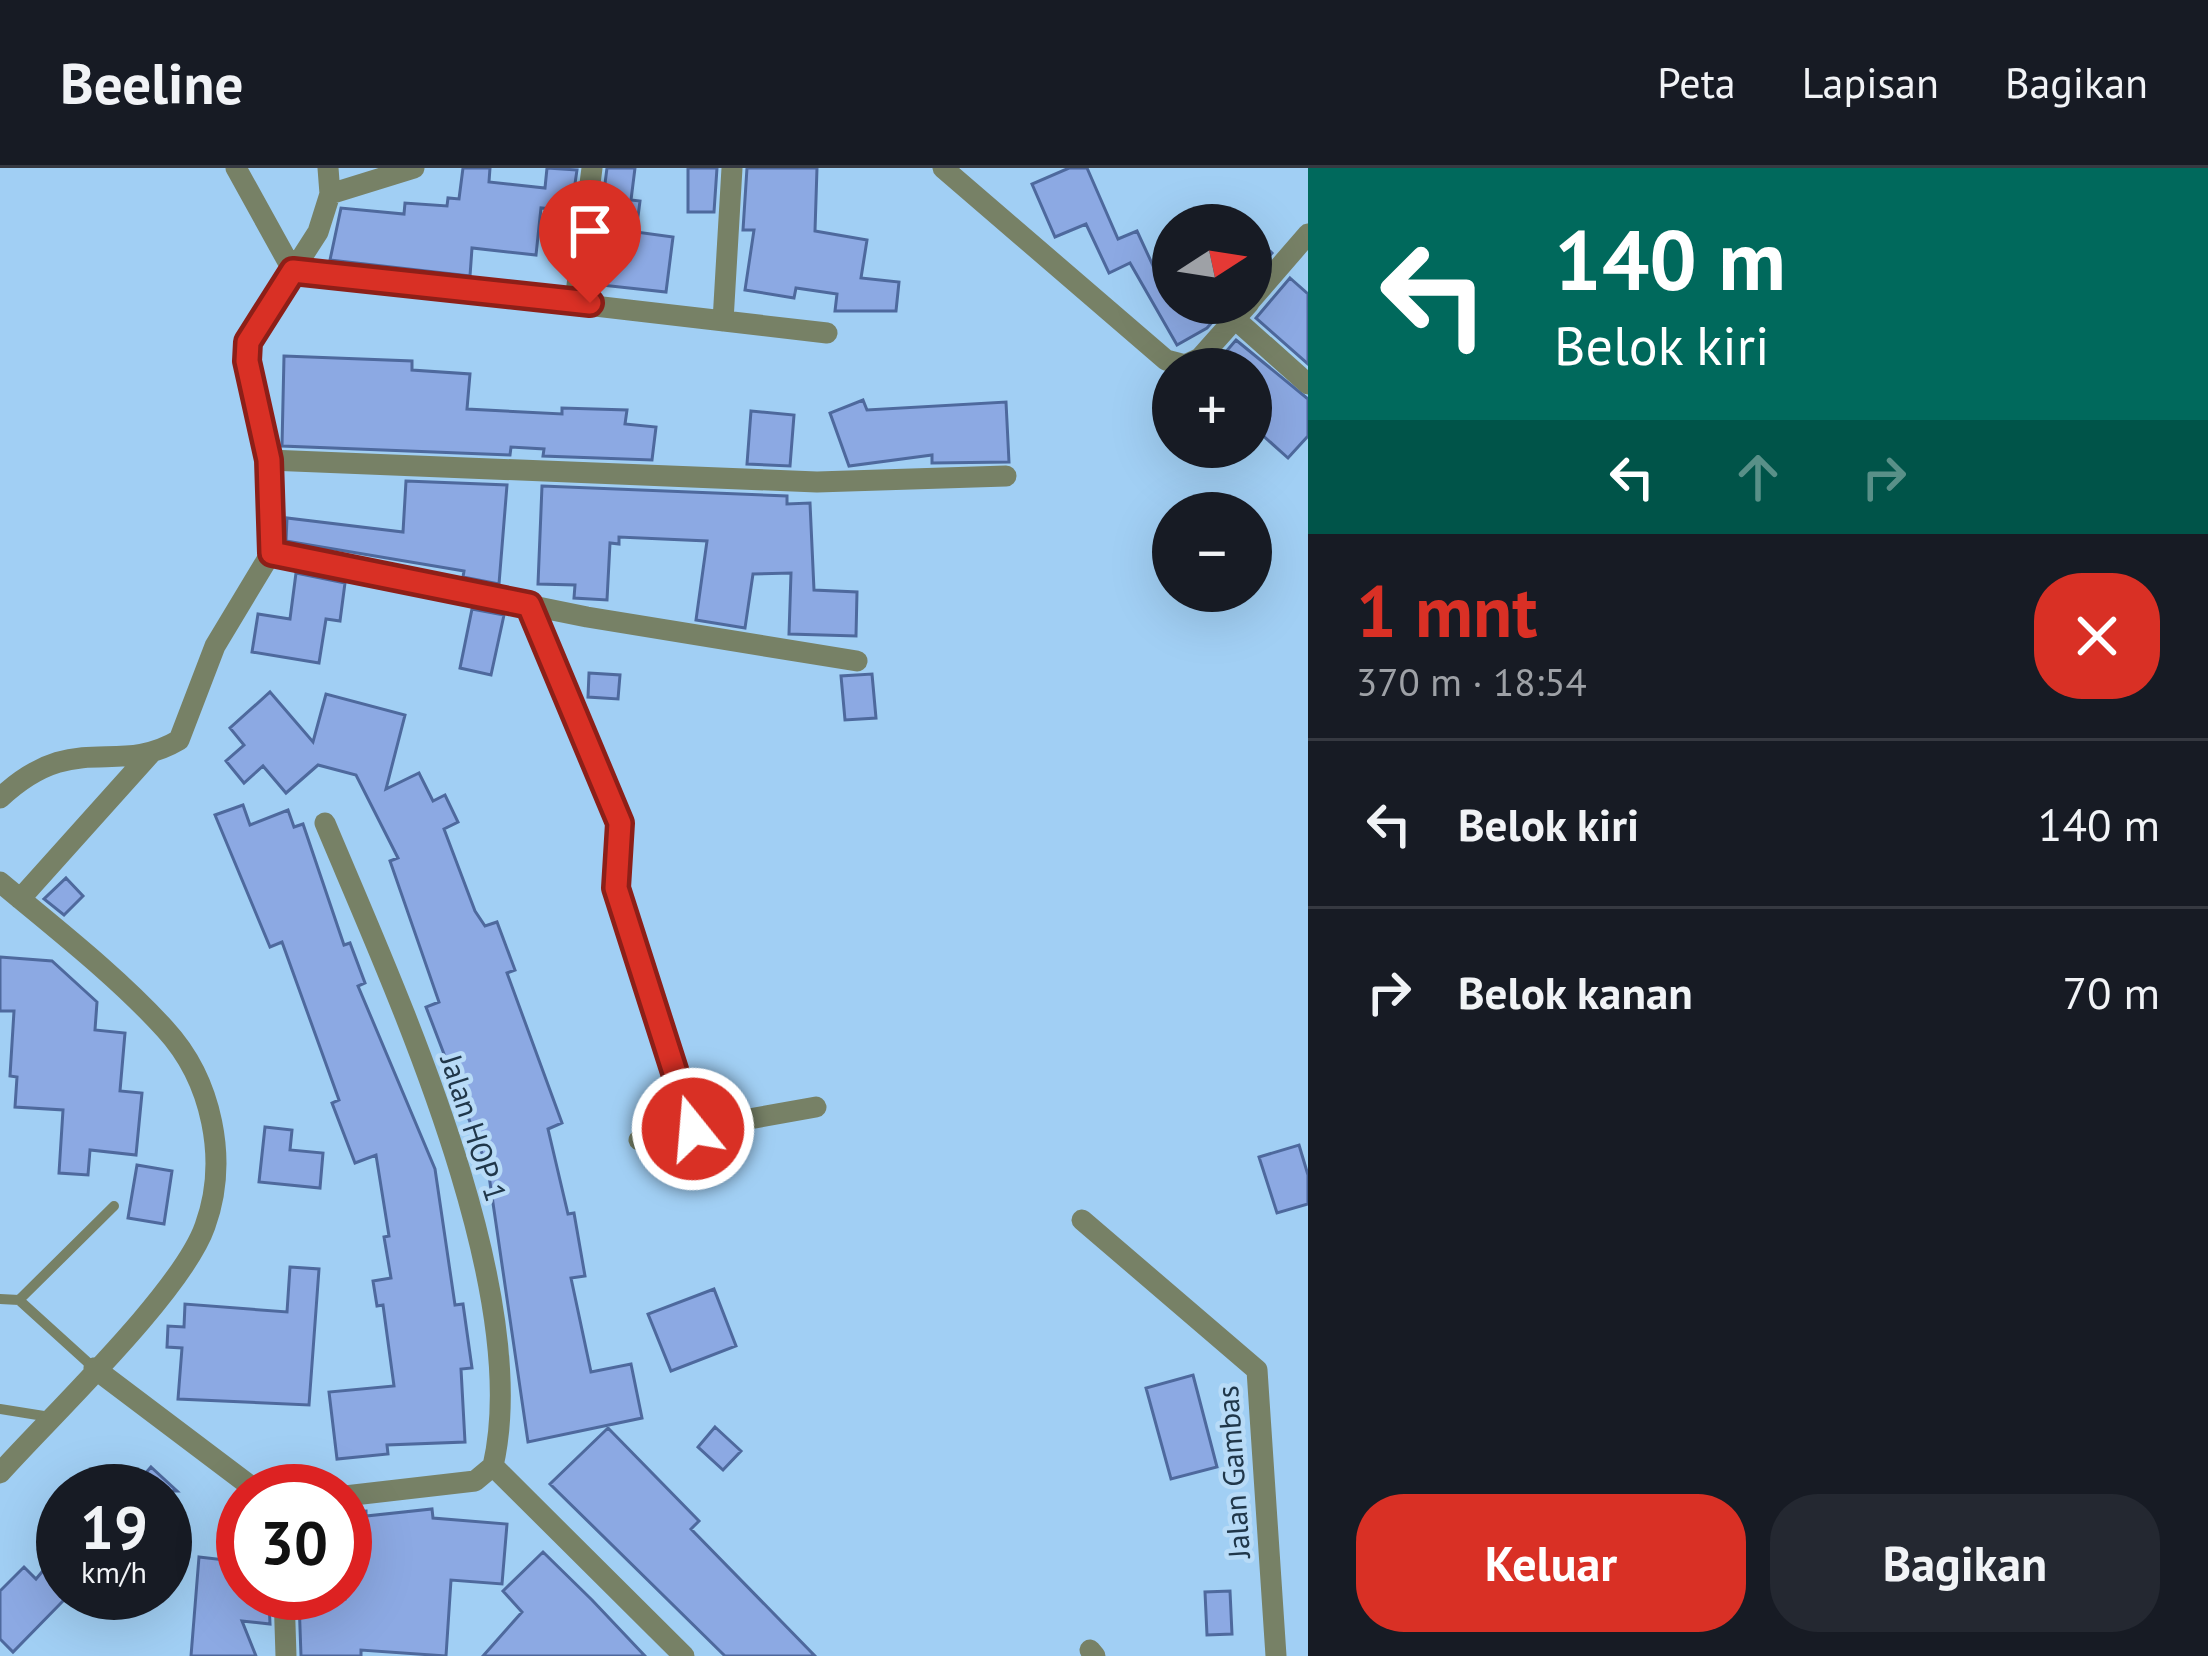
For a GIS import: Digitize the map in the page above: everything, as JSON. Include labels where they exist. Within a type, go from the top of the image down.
[{"type":"street","points":[[236,168],[293,271]]},
{"type":"street","points":[[0,797],[51,761],[151,753],[179,740],[215,646],[272,553],[269,460],[247,361],[248,342],[318,232],[330,194],[328,168]]},
{"type":"street","points":[[330,194],[414,168]]},
{"type":"street","points":[[575,301],[592,168]]},
{"type":"street","points":[[723,321],[732,168]]},
{"type":"street","points":[[943,168],[1166,360],[1192,362],[1229,324]]},
{"type":"street","points":[[1272,276],[1308,234]]},
{"type":"street","points":[[293,271],[827,333]]},
{"type":"street","points":[[1259,324],[1308,384]]},
{"type":"street","points":[[269,460],[817,482],[1006,476]]},
{"type":"street","points":[[272,553],[529,605],[857,661]]},
{"type":"street","points":[[529,605],[620,823],[616,888],[693,1129]]},
{"type":"street","points":[[20,898],[151,753]]},
{"type":"street","name":"Jalan HOP 1","points":[[325,823],[448,1131],[468,1207],[484,1270],[501,1393],[493,1466]]},
{"type":"street","points":[[0,882],[166,1029],[196,1071],[213,1123],[215,1175],[205,1227],[178,1274],[0,1473]]},
{"type":"street","points":[[639,1140],[816,1107]]},
{"type":"street","name":"Jalan Gambas","points":[[1082,1220],[1257,1370],[1276,1656]]},
{"type":"street","points":[[94,1368],[221,1464]]},
{"type":"street","points":[[372,1493],[475,1481],[493,1466],[684,1656]]},
{"type":"street","points":[[285,1620],[286,1656]]},
{"type":"lane","points":[[19,1300],[114,1206]]},
{"type":"lane","points":[[0,1299],[19,1300],[94,1368]]},
{"type":"lane","points":[[0,1409],[50,1418]]},
{"type":"building","points":[[463,168],[490,168],[489,182],[545,188],[547,168],[577,170],[571,211],[541,208],[536,255],[472,248],[470,276],[330,260],[341,208],[404,214],[405,203],[447,206],[448,198],[459,199]]},
{"type":"building","points":[[607,168],[635,168],[631,200],[640,201],[636,232],[673,237],[666,292],[592,284]]},
{"type":"building","points":[[688,168],[717,168],[714,212],[688,212]]},
{"type":"building","points":[[747,168],[817,168],[815,231],[867,240],[861,278],[899,282],[896,311],[835,311],[837,294],[796,288],[794,298],[745,290],[754,230],[743,230]]},
{"type":"building","points":[[1069,168],[1087,168],[1118,239],[1137,231],[1152,264],[1152,301],[1130,263],[1109,273],[1086,224],[1055,237],[1032,184]]},
{"type":"building","points":[[1290,278],[1308,294],[1308,364],[1263,324],[1272,324],[1272,299]]},
{"type":"building","points":[[1165,324],[1211,324],[1207,328],[1177,345]]},
{"type":"building","points":[[284,356],[412,361],[412,370],[470,374],[467,409],[562,414],[562,408],[627,410],[625,424],[656,427],[652,460],[543,456],[544,449],[511,447],[510,455],[282,446]]},
{"type":"building","points":[[1272,370],[1308,399],[1308,436],[1288,458],[1272,444]]},
{"type":"building","points":[[863,400],[867,410],[1006,402],[1009,462],[932,463],[932,455],[849,466],[830,413]]},
{"type":"building","points":[[751,411],[794,415],[790,466],[747,464]]},
{"type":"building","points":[[406,481],[507,485],[499,584],[463,577],[464,571],[286,541],[287,518],[403,532]]},
{"type":"building","points":[[542,486],[787,496],[787,504],[810,503],[814,590],[857,592],[856,636],[789,634],[791,573],[753,574],[745,628],[696,620],[707,541],[619,537],[619,544],[610,543],[607,600],[574,598],[575,585],[538,584]]},
{"type":"building","points":[[296,573],[345,583],[340,621],[326,619],[319,663],[252,652],[258,614],[290,619]]},
{"type":"building","points":[[472,609],[504,615],[491,675],[460,668]]},
{"type":"building","points":[[589,673],[620,675],[618,699],[588,697]]},
{"type":"building","points":[[872,674],[876,718],[845,720],[841,676]]},
{"type":"building","points":[[270,692],[313,742],[326,694],[405,715],[386,789],[419,773],[433,801],[445,795],[458,822],[444,829],[475,911],[485,926],[497,922],[515,970],[507,973],[562,1123],[548,1129],[568,1214],[574,1213],[585,1276],[571,1278],[591,1372],[631,1364],[642,1418],[528,1442],[488,1169],[426,1007],[439,1002],[390,861],[398,858],[356,775],[318,765],[286,793],[263,766],[244,783],[226,761],[244,745],[230,728]]},
{"type":"building","points":[[243,805],[250,825],[288,810],[294,827],[303,824],[344,945],[350,943],[365,983],[358,986],[435,1169],[455,1305],[463,1304],[472,1368],[461,1369],[465,1442],[387,1445],[388,1454],[337,1459],[329,1392],[394,1386],[383,1305],[377,1306],[373,1281],[391,1278],[384,1237],[389,1236],[376,1155],[355,1163],[332,1103],[339,1100],[282,942],[270,947],[215,815]]},
{"type":"building","points":[[66,878],[83,896],[64,915],[44,899]]},
{"type":"building","points":[[0,957],[52,961],[97,1002],[95,1030],[125,1033],[120,1091],[142,1093],[136,1155],[90,1150],[88,1175],[59,1173],[63,1110],[15,1107],[17,1077],[10,1076],[14,1011],[0,1011]]},
{"type":"building","points":[[265,1127],[292,1130],[290,1150],[323,1153],[320,1188],[259,1182]]},
{"type":"building","points":[[1299,1145],[1308,1175],[1308,1204],[1277,1213],[1259,1157]]},
{"type":"building","points":[[137,1165],[172,1171],[164,1224],[128,1218]]},
{"type":"building","points":[[290,1267],[319,1269],[309,1405],[178,1399],[182,1348],[167,1347],[168,1326],[184,1327],[185,1304],[287,1312]]},
{"type":"building","points":[[714,1289],[736,1346],[671,1371],[648,1314]]},
{"type":"building","points":[[1193,1375],[1217,1467],[1171,1479],[1146,1388]]},
{"type":"building","points":[[715,1427],[741,1451],[723,1470],[698,1447]]},
{"type":"building","points":[[608,1428],[699,1521],[691,1529],[815,1656],[725,1656],[550,1484]]},
{"type":"building","points":[[432,1509],[433,1518],[507,1524],[502,1584],[451,1580],[446,1656],[361,1650],[361,1656],[301,1656],[300,1620],[372,1620],[372,1515]]},
{"type":"building","points":[[543,1552],[645,1656],[483,1656],[522,1612],[503,1591]]},
{"type":"building","points":[[199,1557],[216,1559],[216,1620],[270,1620],[270,1624],[242,1621],[256,1656],[191,1656]]},
{"type":"building","points":[[24,1567],[36,1579],[36,1620],[44,1620],[13,1652],[0,1639],[0,1591]]},
{"type":"building","points":[[1230,1591],[1232,1634],[1207,1635],[1205,1592]]},
{"type":"route","points":[[590,303],[293,271],[258,320],[248,342],[247,361],[269,460],[272,553],[529,605],[620,823],[616,888],[693,1129]]}]
